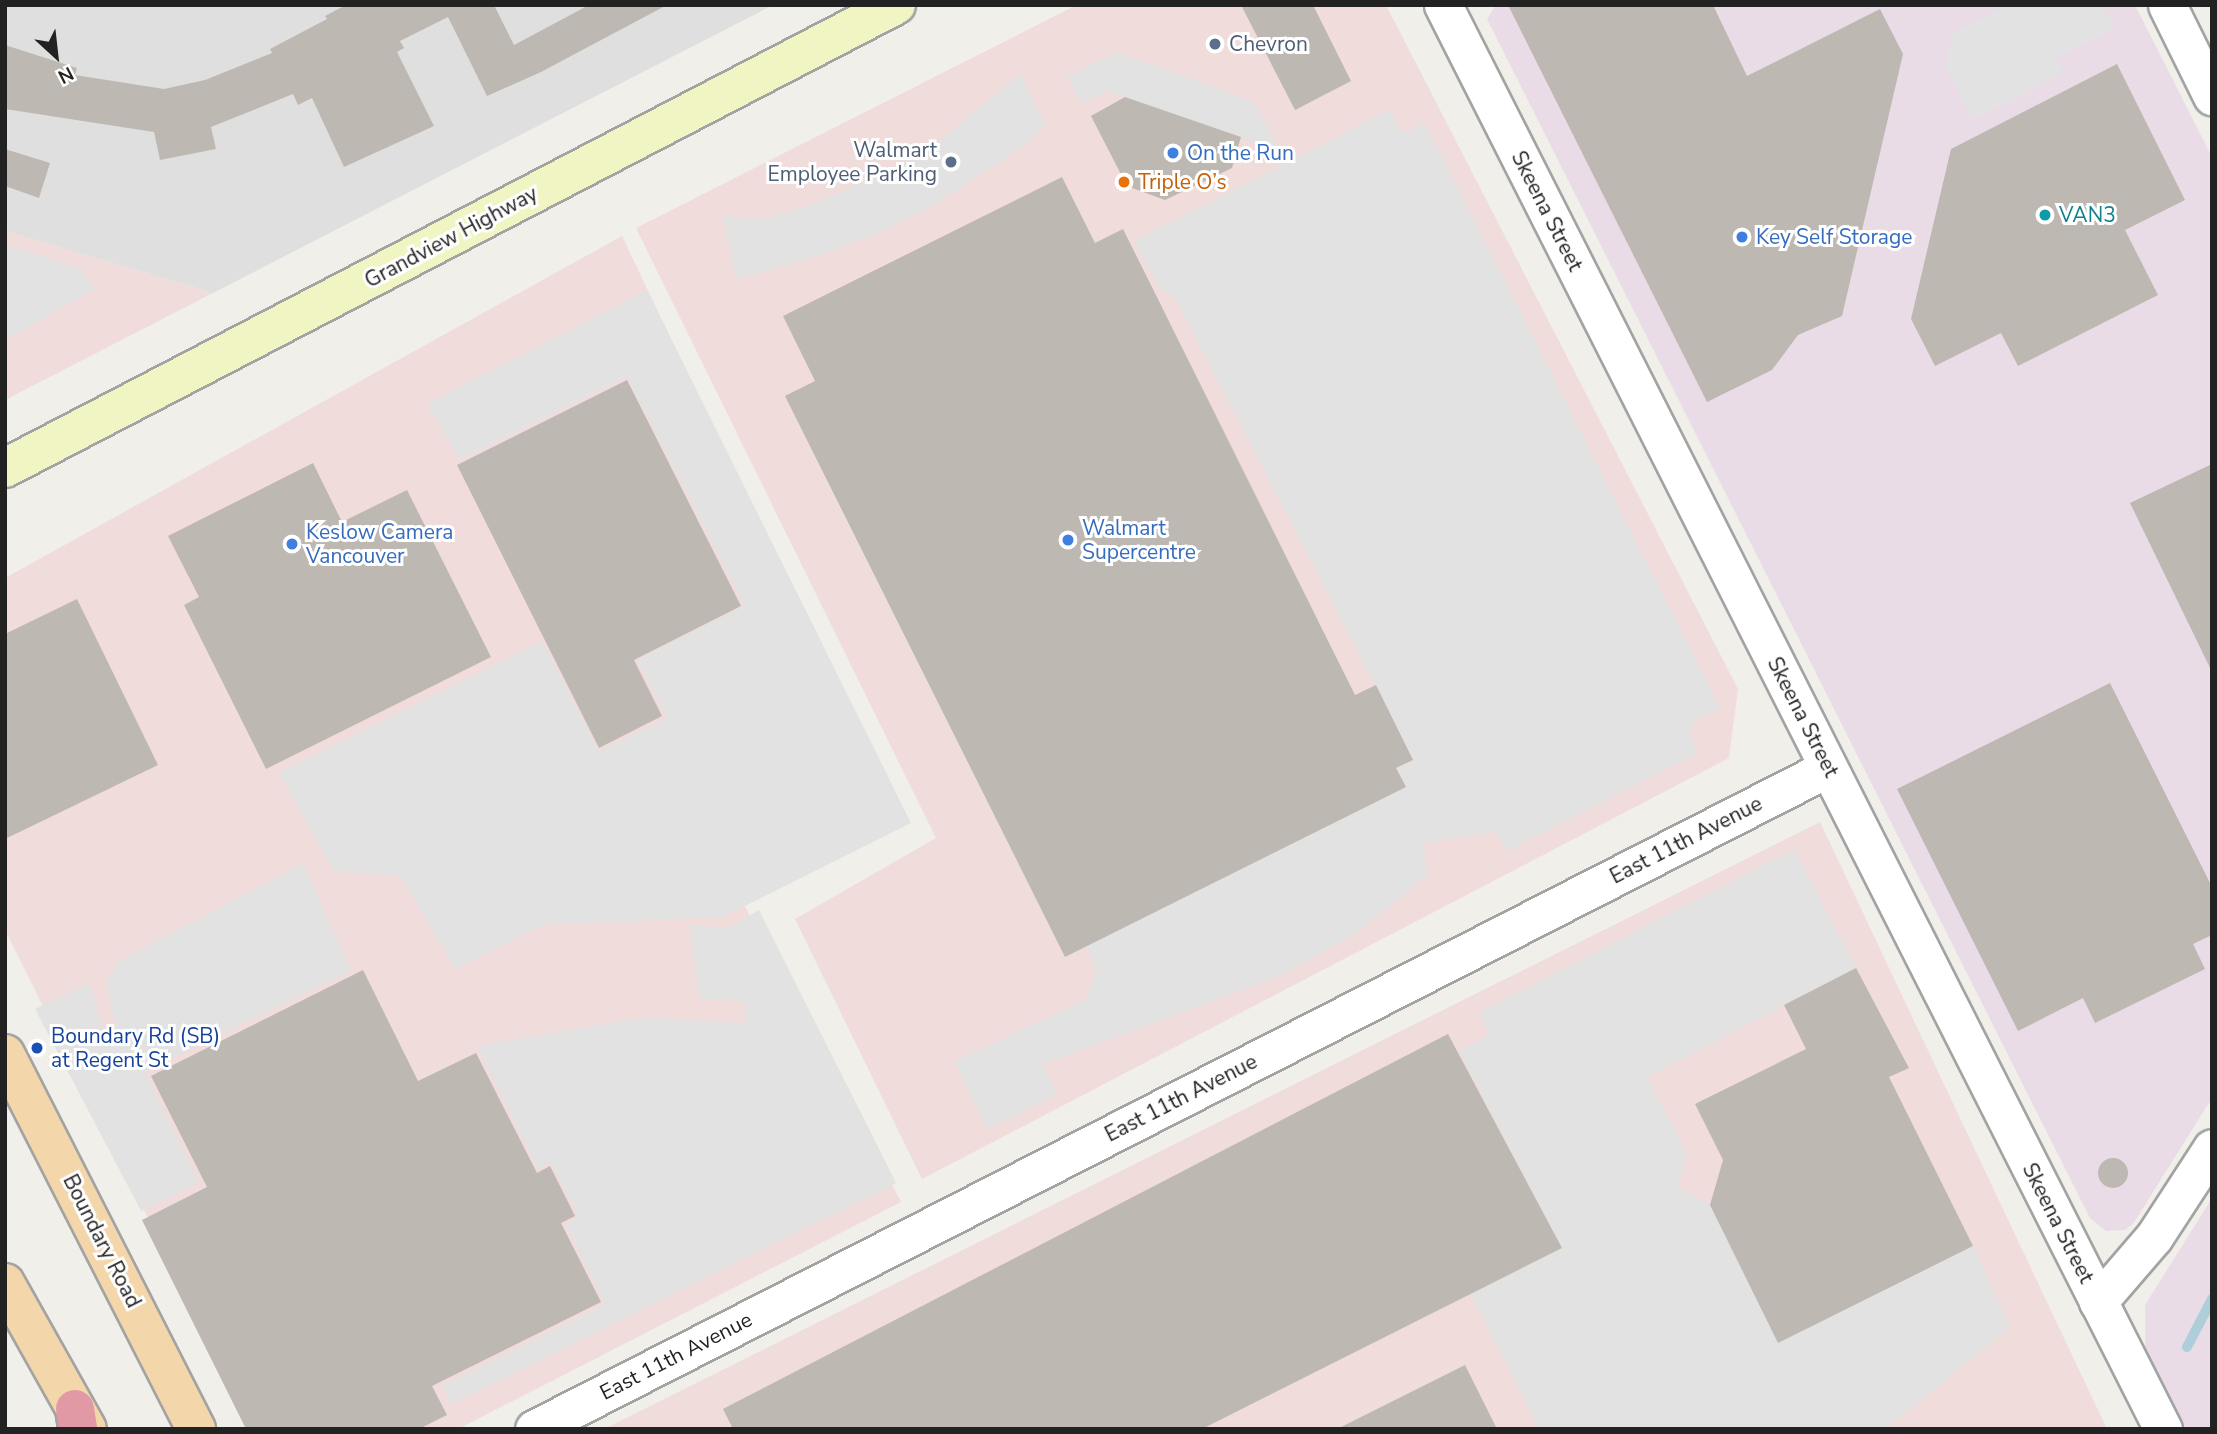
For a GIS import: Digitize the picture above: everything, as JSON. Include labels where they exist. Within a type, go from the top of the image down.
[{"type":"main road","name":"Grandview Highway","points":[[5,468],[896,5]]},
{"type":"main road","name":"Boundary Road","points":[[5,1054],[22,1113],[196,1429]]},
{"type":"main road","points":[[5,1283],[80,1422]]},
{"type":"street","name":"Skeena Street","points":[[1443,5],[2098,1303],[2126,1353],[2162,1429]]},
{"type":"street","points":[[2166,5],[2212,96]]},
{"type":"street","name":"East 11th Avenue","points":[[534,1429],[1828,768]]},
{"type":"street","points":[[2098,1303],[2154,1237],[2212,1148]]},
{"type":"shaded area","points":[[5,5],[773,5],[213,293],[5,231]]},
{"type":"shaded area","points":[[1077,5],[1386,5],[1738,689],[1729,758],[922,1179],[795,919],[936,838],[636,228]]},
{"type":"shaded area","points":[[1496,5],[2135,5],[2212,157],[2212,1098],[2133,1224],[2125,1230],[2106,1231],[2090,1218],[1487,19]]},
{"type":"shaded area","points":[[2002,5],[2103,5],[2114,28],[2056,57],[2063,73],[1972,119],[1946,67],[1952,34],[2003,8]]},
{"type":"shaded area","points":[[1117,52],[1254,102],[1283,156],[1241,137],[1106,91],[1081,104],[1067,76]]},
{"type":"shaded area","name":"Walmart Employee Parking","points":[[1020,74],[1045,125],[1028,143],[929,208],[881,232],[804,261],[736,279],[723,216],[759,219],[807,206],[859,184],[930,148]]},
{"type":"shaded area","points":[[1389,110],[1401,131],[1405,133],[1425,123],[1720,708],[1694,722],[1690,736],[1698,753],[1507,851],[1496,832],[1423,843],[1428,874],[1358,932],[1275,978],[1042,1065],[1057,1094],[987,1130],[955,1061],[1087,999],[1096,970],[1086,946],[1406,787],[1396,768],[1413,759],[1175,298],[1160,288],[1134,241]]},
{"type":"shaded area","points":[[5,231],[213,293],[5,400]]},
{"type":"shaded area","points":[[622,236],[900,820],[740,897],[901,1202],[458,1429],[253,1429],[5,930],[5,578]]},
{"type":"shaded area","points":[[5,244],[80,269],[95,289],[5,340]]},
{"type":"shaded area","points":[[647,290],[911,823],[723,917],[543,925],[456,969],[400,876],[334,871],[279,773],[542,641],[599,751],[667,718],[637,660],[745,606],[627,377],[460,460],[427,404]]},
{"type":"shaded area","points":[[1820,822],[2107,1429],[604,1429]]},
{"type":"shaded area","points":[[1794,849],[1856,968],[1647,1077],[1687,1154],[1678,1187],[1710,1204],[1778,1343],[1973,1246],[2010,1327],[1886,1429],[1539,1429],[1471,1294],[1562,1248],[1459,1051],[1489,1035],[1478,1013]]},
{"type":"shaded area","points":[[303,864],[351,970],[145,1072],[199,1183],[141,1211],[35,1009],[90,983],[108,1046],[120,1046],[108,993],[108,977],[117,962]]},
{"type":"shaded area","points":[[759,910],[896,1183],[451,1404],[442,1386],[605,1304],[566,1225],[579,1217],[551,1162],[538,1169],[477,1046],[646,1017],[745,1023],[746,1001],[699,999],[689,924],[726,929]]},
{"type":"shaded area","points":[[2212,1198],[2212,1429],[2146,1429],[2145,1305]]},
{"type":"building","points":[[346,5],[494,5],[514,45],[589,5],[667,5],[541,72],[487,96],[448,17],[400,41],[404,48],[397,52],[434,126],[344,167],[312,98],[298,105],[293,94],[211,127],[216,149],[160,160],[154,132],[5,109],[5,45],[77,68],[75,75],[164,89],[205,80],[272,53],[270,49],[327,19],[325,16]]},
{"type":"building","points":[[1241,5],[1313,5],[1351,81],[1295,110]]},
{"type":"building","name":"Key Self Storage","points":[[1508,5],[1713,5],[1747,76],[1880,9],[1903,54],[1842,316],[1798,335],[1772,370],[1707,402]]},
{"type":"building","name":"VAN3","points":[[2117,64],[2185,200],[2125,230],[2158,295],[2018,366],[2001,333],[1935,366],[1911,319],[1951,149]]},
{"type":"building","name":"On the Run","points":[[1125,97],[1241,137],[1232,168],[1165,200],[1127,186],[1091,116]]},
{"type":"building","points":[[5,149],[50,163],[39,198],[5,186]]},
{"type":"building","name":"Walmart Supercentre","points":[[1062,177],[1095,243],[1123,229],[1355,695],[1376,685],[1413,760],[1396,768],[1406,787],[1065,957],[785,396],[815,381],[783,316]]},
{"type":"building","points":[[627,380],[741,606],[634,660],[662,716],[599,748],[457,465]]},
{"type":"building","points":[[313,463],[342,522],[407,490],[491,657],[266,769],[184,605],[199,597],[168,536]]},
{"type":"building","points":[[2212,464],[2212,672],[2130,503]]},
{"type":"building","points":[[77,599],[158,765],[5,839],[5,634]]},
{"type":"building","points":[[2110,683],[2212,887],[2212,935],[2193,944],[2205,969],[2095,1023],[2083,998],[2018,1031],[1897,789]]},
{"type":"building","points":[[1856,968],[1909,1068],[1889,1077],[1973,1246],[1778,1343],[1710,1205],[1723,1160],[1695,1104],[1806,1049],[1784,1005]]},
{"type":"building","points":[[363,970],[418,1081],[476,1053],[537,1173],[550,1166],[575,1216],[561,1223],[601,1302],[432,1386],[447,1415],[419,1429],[246,1429],[142,1220],[207,1187],[151,1076]]},
{"type":"building","points":[[1448,1034],[1562,1248],[1202,1429],[733,1429],[723,1409]]},
{"type":"building","points":[[2113,1158],[2124,1162],[2128,1173],[2124,1184],[2113,1188],[2102,1184],[2098,1173],[2102,1162]]},
{"type":"building","points":[[1465,1365],[1497,1429],[1337,1429]]},
{"type":"waterway","points":[[2187,1347],[2212,1299]]},
{"type":"place","name":"Chevron","points":[[1215,44]]},
{"type":"place","name":"On the Run","points":[[1173,153]]},
{"type":"place","name":"Walmart Employee Parking","points":[[951,162]]},
{"type":"place","name":"Triple O’s","points":[[1124,182]]},
{"type":"place","name":"VAN3","points":[[2045,215]]},
{"type":"place","name":"Key Self Storage","points":[[1742,237]]},
{"type":"place","name":"Walmart Supercentre","points":[[1068,540]]},
{"type":"place","name":"Keslow Camera Vancouver","points":[[292,544]]},
{"type":"place","name":"Boundary Rd (SB) at Regent St","points":[[37,1048]]}]
